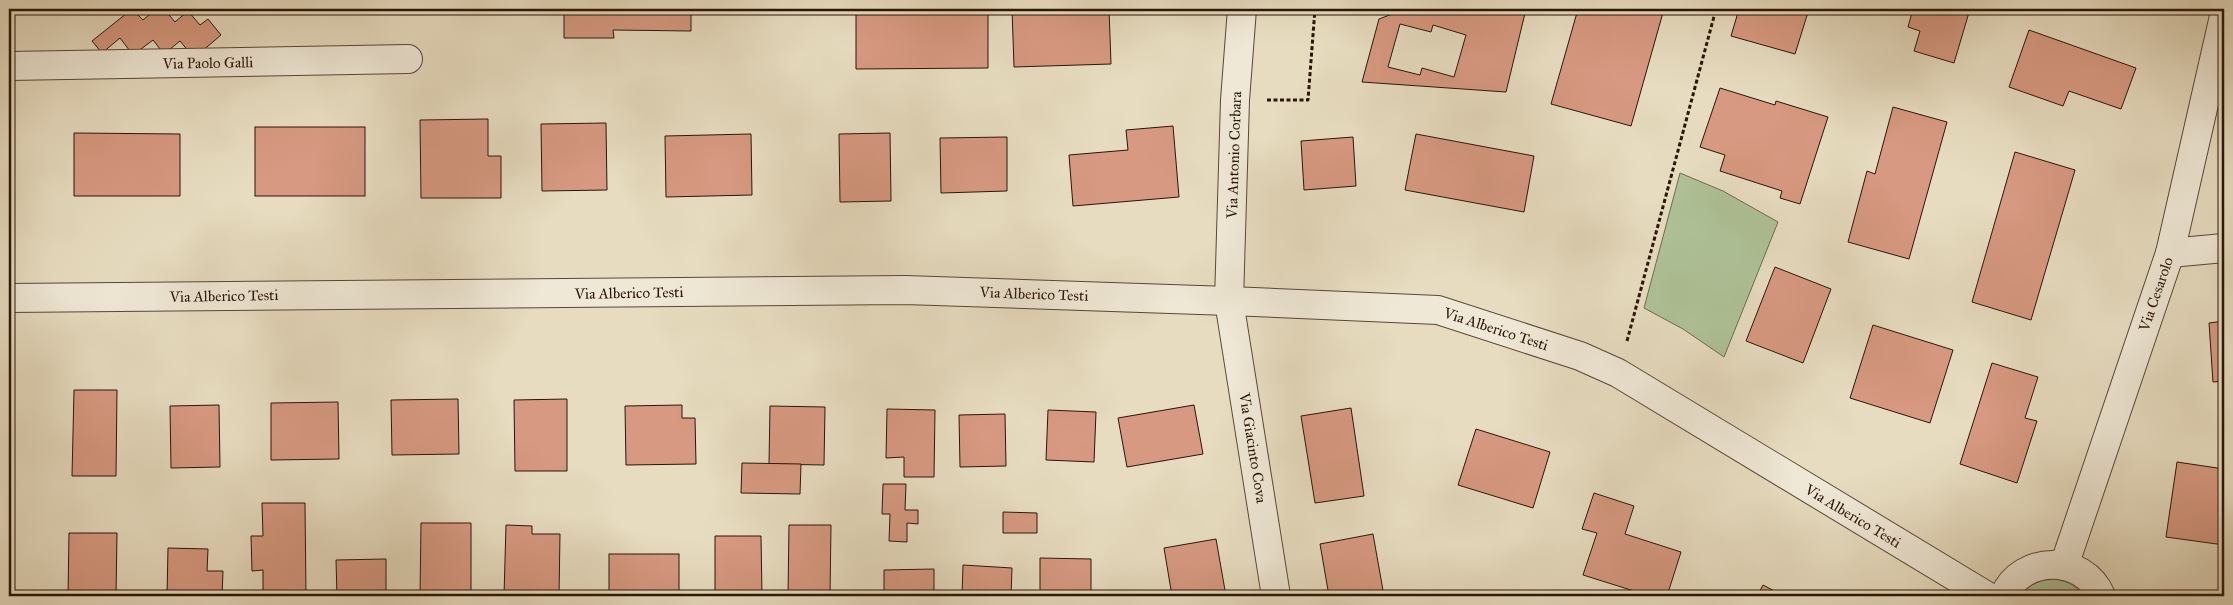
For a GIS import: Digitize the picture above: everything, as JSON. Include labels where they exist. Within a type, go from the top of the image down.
[{"type":"street","name":"Via Antonio Corbara","points":[[1229,301],[1235,100],[1242,9]]},
{"type":"street","name":"Via Cesarolo","points":[[2064,566],[2170,254],[2224,16]]},
{"type":"street","name":"Via Paolo Galli","points":[[9,66],[408,59]]},
{"type":"street","points":[[2170,254],[2224,248]]},
{"type":"street","name":"Via Alberico Testi","points":[[9,298],[905,290],[1438,310],[1580,356],[1618,373],[1987,596]]},
{"type":"street","name":"Via Giacinto Cova","points":[[1229,301],[1276,596]]},
{"type":"street","points":[[2004,596],[2007,589],[2018,577],[2032,568],[2048,564],[2064,566],[2079,571],[2091,581],[2101,596]]},
{"type":"path","points":[[1235,100],[1308,100],[1315,9]]},
{"type":"path","points":[[1618,373],[1716,9]]},
{"type":"green space","points":[[1680,173],[1723,191],[1778,222],[1724,357],[1683,329],[1644,308]]},
{"type":"green space","points":[[2049,578],[2069,583],[2084,596],[2020,596],[2033,585]]},
{"type":"building","points":[[132,9],[143,20],[156,9],[164,9],[175,22],[188,11],[200,25],[208,19],[221,35],[194,58],[180,41],[164,54],[153,40],[133,55],[120,38],[102,53],[92,41]]},
{"type":"building","points":[[564,9],[691,9],[691,31],[613,30],[614,38],[564,38]]},
{"type":"building","points":[[856,9],[988,9],[988,68],[856,69]]},
{"type":"building","points":[[1012,9],[1109,9],[1111,64],[1014,67]]},
{"type":"building","points":[[1405,9],[1526,9],[1506,92],[1362,82],[1379,19]],"holes":[[[1400,24],[1431,32],[1433,25],[1466,35],[1454,77],[1422,68],[1420,75],[1388,67]]]},
{"type":"building","points":[[1578,9],[1664,9],[1631,126],[1551,104]]},
{"type":"building","points":[[1739,9],[1809,9],[1795,54],[1731,36]]},
{"type":"building","points":[[1913,9],[1970,9],[1954,63],[1914,51],[1920,31],[1908,27]]},
{"type":"building","points":[[2029,30],[2136,68],[2121,109],[2069,91],[2063,106],[2009,87]]},
{"type":"building","points":[[1720,88],[1775,105],[1776,101],[1828,117],[1800,204],[1780,198],[1782,191],[1720,171],[1725,155],[1700,147]]},
{"type":"building","points":[[1893,107],[1947,122],[1909,259],[1848,242],[1867,171],[1875,174]]},
{"type":"building","points":[[488,119],[488,156],[501,156],[501,198],[421,198],[420,120]]},
{"type":"building","points":[[606,123],[607,190],[542,191],[541,124]]},
{"type":"building","points":[[1173,126],[1179,197],[1073,206],[1069,155],[1128,150],[1126,130]]},
{"type":"building","points":[[255,127],[365,127],[365,196],[255,196]]},
{"type":"building","points":[[74,133],[180,134],[180,196],[74,196]]},
{"type":"building","points":[[890,133],[891,201],[840,202],[839,134]]},
{"type":"building","points":[[751,134],[752,195],[666,197],[665,136]]},
{"type":"building","points":[[1416,134],[1534,156],[1524,212],[1405,190]]},
{"type":"building","points":[[1007,137],[1007,191],[941,193],[940,138]]},
{"type":"building","points":[[1353,137],[1356,186],[1304,190],[1301,141]]},
{"type":"building","points":[[2015,152],[2075,170],[2031,320],[1972,302]]},
{"type":"building","points":[[1775,267],[1831,289],[1803,363],[1746,341]]},
{"type":"building","points":[[2224,321],[2224,381],[2213,382],[2209,323]]},
{"type":"building","points":[[1873,325],[1953,350],[1930,423],[1850,398]]},
{"type":"building","points":[[1992,363],[2038,377],[2025,418],[2037,421],[2017,483],[1960,464]]},
{"type":"building","points":[[74,390],[117,390],[116,476],[72,476]]},
{"type":"building","points":[[458,399],[459,454],[392,455],[391,400]]},
{"type":"building","points":[[567,399],[567,471],[515,471],[514,400]]},
{"type":"building","points":[[338,402],[339,459],[271,460],[271,403]]},
{"type":"building","points":[[219,405],[220,467],[171,468],[170,406]]},
{"type":"building","points":[[682,405],[682,418],[695,418],[696,464],[626,465],[625,406]]},
{"type":"building","points":[[1194,405],[1203,454],[1127,467],[1118,418]]},
{"type":"building","points":[[770,406],[825,407],[824,465],[769,464]]},
{"type":"building","points":[[1351,408],[1364,496],[1315,503],[1301,416]]},
{"type":"building","points":[[887,409],[935,410],[934,477],[904,477],[904,457],[886,458]]},
{"type":"building","points":[[1048,410],[1096,412],[1094,462],[1046,460]]},
{"type":"building","points":[[1005,414],[1006,466],[960,467],[959,415]]},
{"type":"building","points":[[1476,429],[1550,452],[1533,508],[1458,485]]},
{"type":"building","points":[[2177,462],[2224,469],[2224,545],[2166,537]]},
{"type":"building","points":[[742,463],[801,464],[800,494],[741,493]]},
{"type":"building","points":[[883,484],[906,484],[905,510],[918,510],[918,524],[907,523],[907,542],[889,541],[890,514],[882,514]]},
{"type":"building","points":[[1594,493],[1634,506],[1625,534],[1681,552],[1667,596],[1650,596],[1583,575],[1597,533],[1582,529]]},
{"type":"building","points":[[262,503],[305,503],[306,596],[263,596],[263,570],[252,571],[251,536],[263,536]]},
{"type":"building","points":[[1003,512],[1037,513],[1037,533],[1003,533]]},
{"type":"building","points":[[421,523],[471,523],[471,596],[420,596]]},
{"type":"building","points":[[506,525],[532,526],[532,534],[560,534],[559,596],[504,596]]},
{"type":"building","points":[[789,525],[831,525],[830,596],[788,596]]},
{"type":"building","points":[[69,533],[117,533],[116,596],[68,596]]},
{"type":"building","points":[[1373,534],[1384,596],[1329,596],[1320,544]]},
{"type":"building","points":[[715,536],[761,536],[762,596],[715,596]]},
{"type":"building","points":[[1216,539],[1226,596],[1172,596],[1164,548]]},
{"type":"building","points":[[168,548],[208,549],[207,571],[223,571],[222,596],[167,596]]},
{"type":"building","points":[[609,554],[679,554],[679,596],[609,596]]},
{"type":"building","points":[[1040,558],[1091,559],[1091,596],[1040,596]]},
{"type":"building","points":[[386,559],[386,596],[337,596],[336,560]]},
{"type":"building","points":[[963,565],[1012,568],[1011,596],[962,596]]},
{"type":"building","points":[[934,569],[934,596],[884,596],[884,570]]},
{"type":"building","points":[[1763,585],[1784,596],[1757,596]]}]
